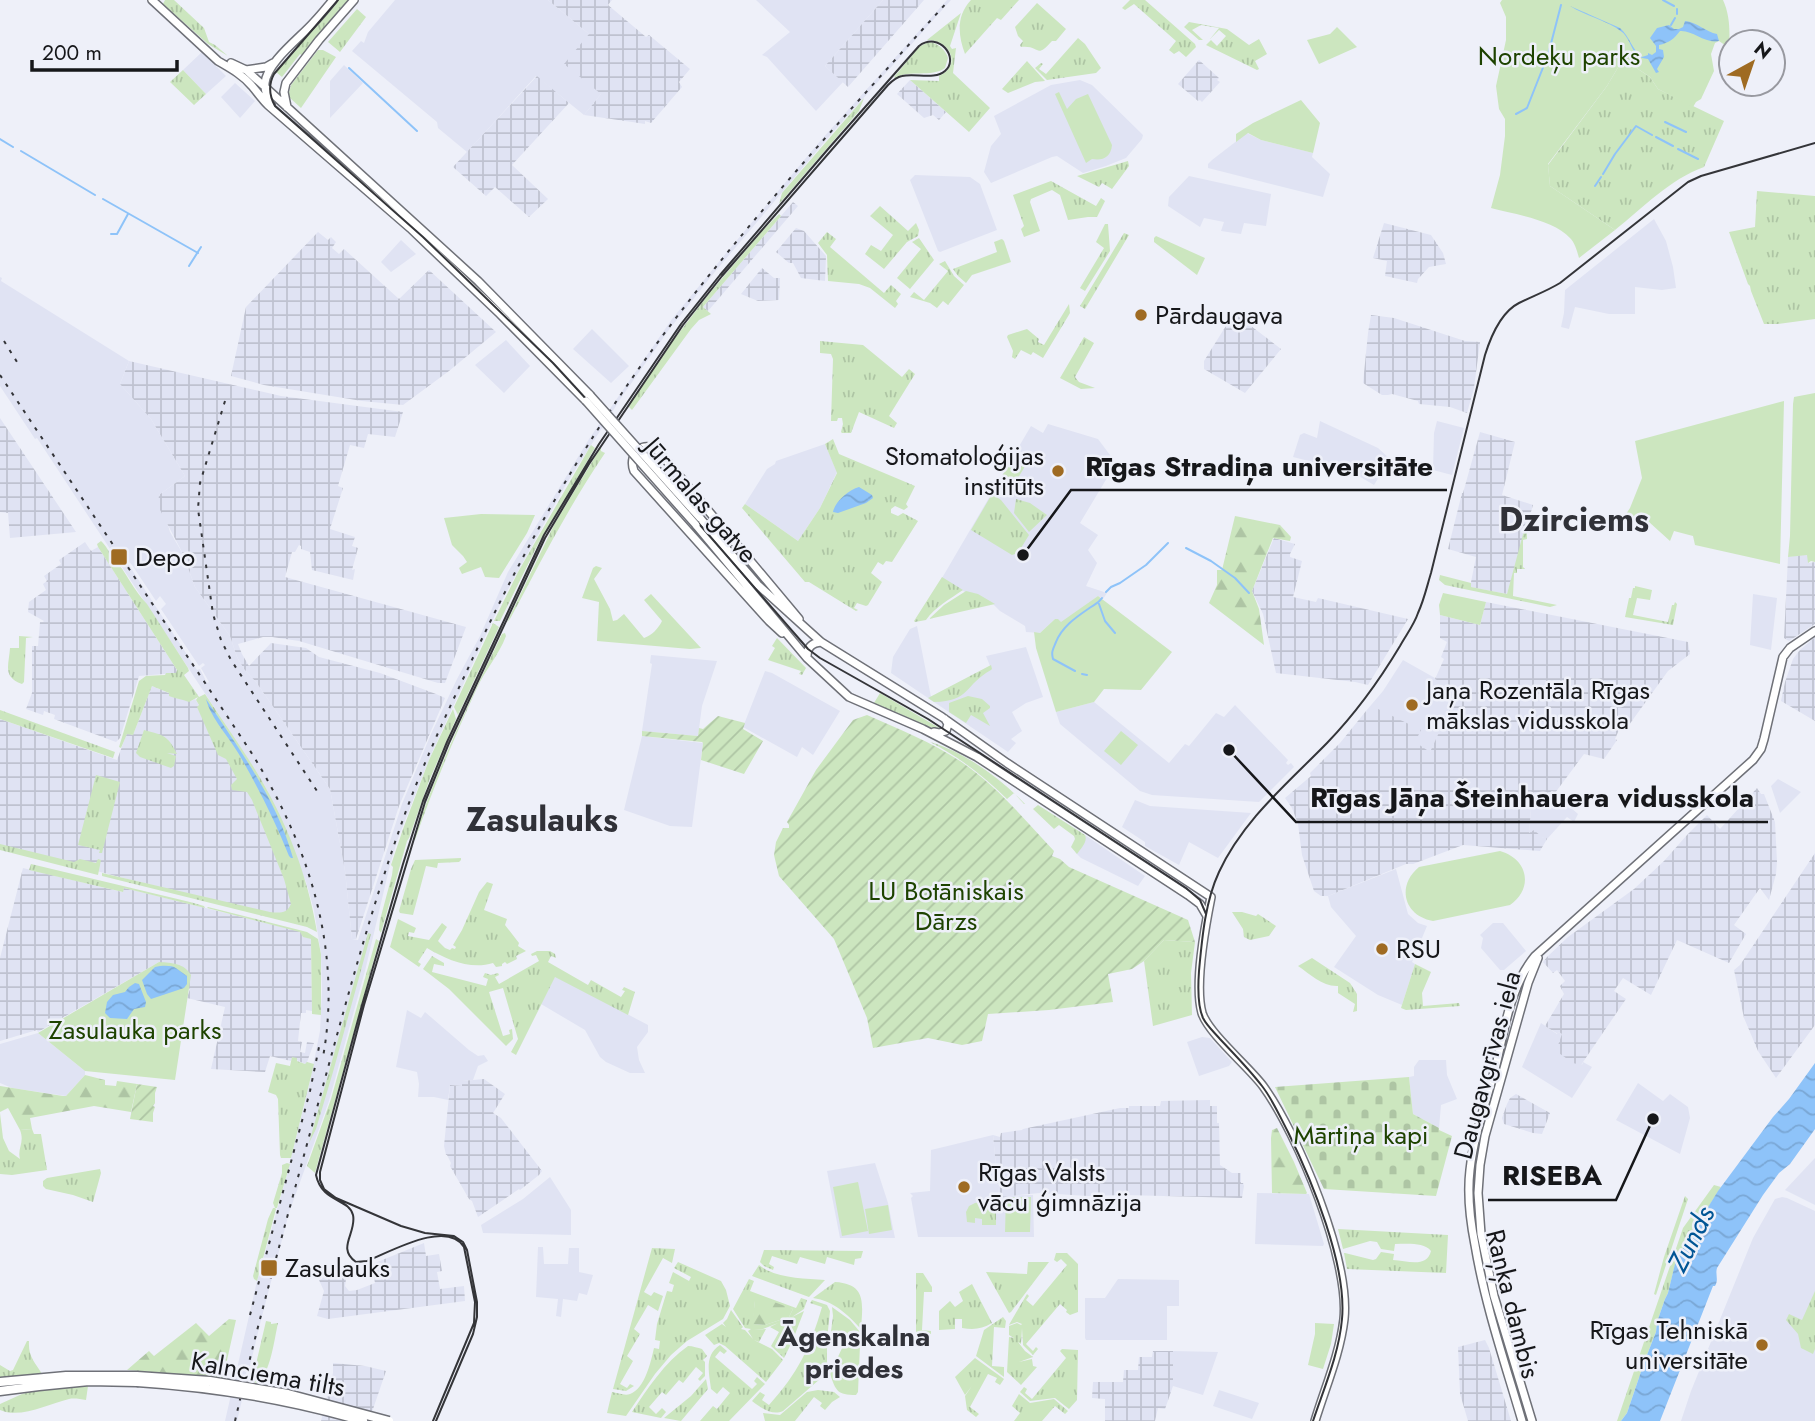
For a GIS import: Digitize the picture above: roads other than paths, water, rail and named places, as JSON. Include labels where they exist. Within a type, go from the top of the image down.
[{"type":"main road","name":"Jūrmalas gatve","points":[[152,0],[218,61],[253,86],[260,97],[410,228],[588,398]]},
{"type":"main road","points":[[274,108],[265,87],[267,76],[276,61],[332,0]]},
{"type":"main road","points":[[287,107],[284,92],[286,83],[354,0]]},
{"type":"main road","name":"Jūrmalas gatve","points":[[206,49],[246,70],[478,282],[588,398],[698,522],[758,585],[810,633],[945,719],[1211,897],[1208,916]]},
{"type":"main road","points":[[246,70],[266,67],[276,61]]},
{"type":"main road","points":[[793,641],[789,641],[769,621],[634,471],[632,460],[642,448],[648,445],[660,453],[810,633]]},
{"type":"main road","name":"Jūrmalas gatve","points":[[698,522],[793,641],[849,697],[923,729],[977,757],[1188,895],[1200,904],[1208,916]]},
{"type":"main road","name":"Daugavgrīvas iela","points":[[1472,1154],[1514,995],[1524,971],[1535,956],[1753,760],[1762,746],[1783,657],[1790,648],[1815,631]]},
{"type":"main road","points":[[807,657],[810,646],[821,642]]},
{"type":"main road","points":[[923,729],[943,733],[948,724],[945,719]]},
{"type":"main road","points":[[1208,916],[1200,969],[1203,1013],[1214,1031],[1259,1080],[1279,1112],[1319,1201],[1341,1281],[1344,1311],[1341,1336],[1315,1421]]},
{"type":"main road","name":"Daugavgrīvas iela","points":[[1481,1234],[1479,1181],[1485,1136],[1528,983],[1542,950]]},
{"type":"main road","name":"Raņķa dambis","points":[[1472,1154],[1469,1204],[1478,1263],[1522,1421]]},
{"type":"main road","name":"Raņķa dambis","points":[[1481,1234],[1494,1296],[1532,1421]]},
{"type":"main road","points":[[0,1382],[66,1376],[137,1379]]},
{"type":"main road","points":[[0,1391],[39,1385],[137,1379]]},
{"type":"main road","name":"Kalnciema tilts","points":[[137,1379],[262,1396],[363,1421]]},
{"type":"main road","name":"Kalnciema tilts","points":[[137,1379],[236,1385],[313,1400],[390,1421]]},
{"type":"water","points":[[1570,6],[1620,28],[1642,57],[1656,52],[1656,46],[1650,38],[1657,28],[1669,25],[1679,29],[1685,21],[1717,34],[1717,41],[1680,31],[1671,40],[1659,45],[1664,57],[1657,69],[1659,72],[1656,73],[1648,59],[1642,58],[1635,52],[1622,32]]},
{"type":"water","points":[[859,487],[873,498],[838,513],[833,512],[843,496]]},
{"type":"water","points":[[206,699],[267,795],[293,858],[289,856],[247,768],[212,714]]},
{"type":"water","points":[[155,967],[177,969],[187,976],[187,984],[184,988],[151,999],[142,980]]},
{"type":"water","points":[[135,983],[139,984],[146,1002],[145,1007],[134,1009],[127,1019],[110,1018],[105,1013],[107,1002],[113,995],[125,992]]},
{"type":"water","name":"Zunds","points":[[1815,1063],[1815,1129],[1763,1195],[1717,1268],[1716,1284],[1660,1421],[1621,1421],[1627,1413],[1656,1332],[1675,1264],[1685,1244],[1693,1236],[1718,1191]]},
{"type":"waterway","points":[[1663,0],[1674,6]]},
{"type":"waterway","points":[[1547,59],[1561,5]]},
{"type":"waterway","points":[[1677,9],[1677,14]]},
{"type":"waterway","points":[[1671,25],[1675,18]]},
{"type":"waterway","points":[[1516,114],[1527,108],[1544,65]]},
{"type":"waterway","points":[[349,68],[417,131]]},
{"type":"waterway","points":[[1665,122],[1686,132]]},
{"type":"waterway","points":[[1603,174],[1636,126],[1652,135]]},
{"type":"waterway","points":[[1656,137],[1673,146]]},
{"type":"waterway","points":[[0,139],[13,147]]},
{"type":"waterway","points":[[1678,149],[1698,159]]},
{"type":"waterway","points":[[21,151],[95,195]]},
{"type":"waterway","points":[[1595,186],[1601,177]]},
{"type":"waterway","points":[[103,199],[198,253]]},
{"type":"waterway","points":[[111,234],[117,234],[128,214]]},
{"type":"waterway","points":[[189,266],[201,247]]},
{"type":"waterway","points":[[1106,592],[1146,565],[1168,543]]},
{"type":"waterway","points":[[1186,548],[1235,578],[1249,593]]},
{"type":"waterway","points":[[1075,671],[1053,659],[1053,649],[1065,627],[1102,598]]},
{"type":"waterway","points":[[1099,604],[1105,621],[1115,633]]},
{"type":"waterway","points":[[1082,674],[1087,675]]},
{"type":"tram line","points":[[338,0],[274,74],[270,90],[275,106],[423,237],[553,363],[659,478],[808,649],[928,719],[1186,888],[1200,900],[1206,914]]},
{"type":"tram line","points":[[433,1421],[474,1323],[475,1302],[464,1247],[456,1239],[432,1237],[403,1245],[367,1261],[356,1262],[350,1257],[347,1246],[353,1222],[351,1210],[324,1191],[316,1175],[362,1005],[423,801],[447,742],[544,535],[599,444],[681,324],[720,275],[919,46],[926,42],[940,44],[949,53],[949,66],[945,71],[930,76],[902,76],[888,85],[722,276],[683,325],[589,464],[545,538],[449,743],[425,802],[364,1005],[320,1180],[324,1189],[336,1198],[401,1226],[425,1233],[454,1236],[463,1242],[467,1250],[477,1302],[477,1317],[473,1334],[436,1421]]},
{"type":"tram line","points":[[1313,1421],[1338,1345],[1342,1319],[1339,1274],[1317,1198],[1270,1097],[1201,1013],[1198,989],[1201,946],[1214,884],[1229,853],[1253,819],[1357,708],[1384,672],[1414,622],[1431,573],[1485,355],[1502,318],[1519,303],[1560,283],[1688,182],[1815,143]]},
{"type":"railway","points":[[235,1421],[313,1122],[380,888],[426,760],[496,611],[529,546],[584,451],[682,310],[768,204],[949,0]]},
{"type":"railway","points":[[4,341],[17,362]]},
{"type":"railway","points":[[0,375],[249,749],[288,820],[315,896],[324,935],[328,1016],[323,1057]]},
{"type":"railway","points":[[225,401],[200,483],[198,509],[213,614],[231,660],[317,791]]},
{"type":"railway","points":[[250,1315],[310,1091],[319,1047]]},
{"type":"place","name":"Pārdaugava","points":[[1141,315]]},
{"type":"place","name":"Stomatoloģijas institūts","points":[[1058,471]]},
{"type":"place","name":"Rīgas Stradiņa universitāte","points":[[1023,555]]},
{"type":"place","name":"Depo","points":[[119,557]]},
{"type":"place","name":"Jaņa Rozentāla Rīgas mākslas vidusskola","points":[[1412,705]]},
{"type":"place","name":"Rīgas Jāņa Šteinhauera vidusskola","points":[[1229,750]]},
{"type":"place","name":"RSU","points":[[1382,949]]},
{"type":"place","name":"RISEBA","points":[[1653,1119]]},
{"type":"place","name":"Rīgas Valsts vācu ģimnāzija","points":[[964,1187]]},
{"type":"place","name":"Zasulauks","points":[[269,1268]]},
{"type":"place","name":"Rīgas Tehniskā universitāte","points":[[1762,1345]]},
{"type":"district","name":"Dzirciems","points":[[1574,519]]},
{"type":"district","name":"Zasulauks","points":[[542,819]]},
{"type":"district","name":"Āgenskalna priedes","points":[[854,1352]]},
{"type":"park label","name":"Nordeķu parks","points":[[1559,56]]},
{"type":"park label","name":"LU Botāniskais Dārzs","points":[[946,906]]},
{"type":"park label","name":"Zasulauka parks","points":[[135,1030]]},
{"type":"park label","name":"Mārtiņa kapi","points":[[1361,1135]]}]
